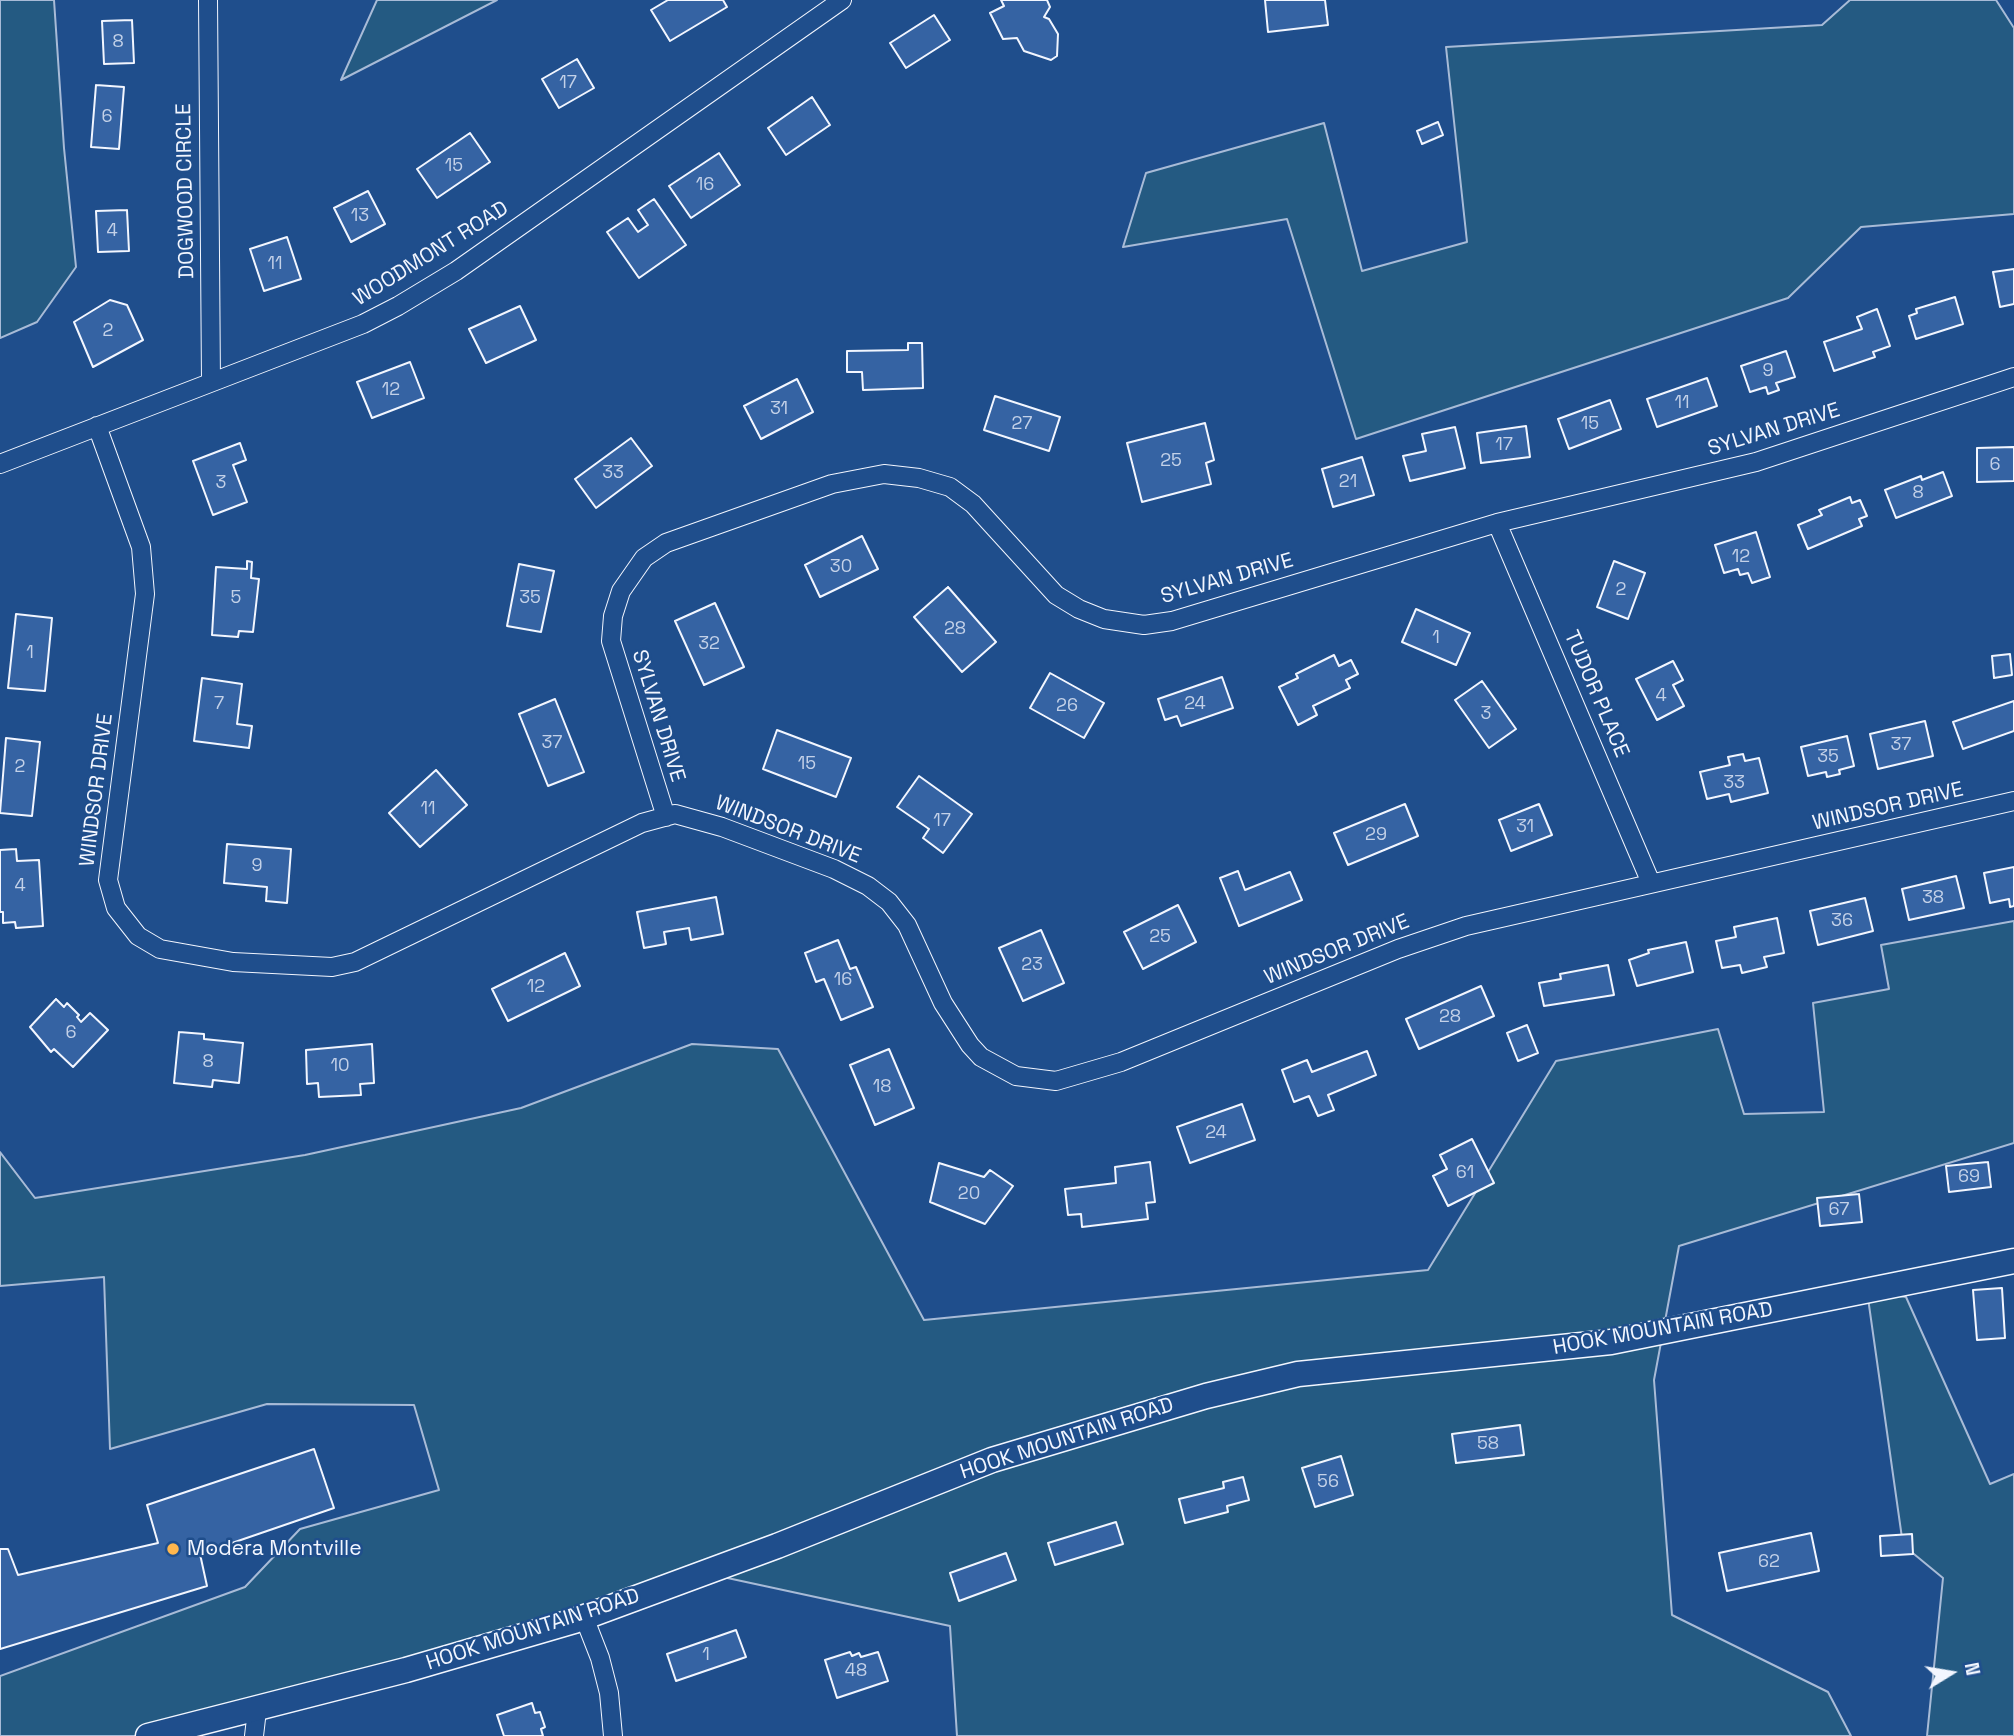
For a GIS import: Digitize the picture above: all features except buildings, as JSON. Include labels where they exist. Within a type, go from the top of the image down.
[{"type":"street","name":"DOGWOOD CIRCLE","points":[[208,0],[211,382]]},
{"type":"street","name":"WOODMONT ROAD","points":[[0,464],[363,324],[409,299],[456,271],[842,0]]},
{"type":"street","name":"SYLVAN DRIVE","points":[[666,817],[611,641],[613,616],[621,591],[644,558],[666,542],[794,497],[871,475],[937,482],[973,503],[1056,595],[1079,610],[1125,624],[1172,621],[1497,523],[1756,462],[2014,377]]},
{"type":"street","name":"WINDSOR DRIVE","points":[[97,426],[141,547],[145,594],[108,880],[116,908],[138,936],[160,949],[233,962],[332,967],[355,962],[642,823],[675,814],[722,827],[834,869],[868,886],[889,902],[907,925],[931,979],[970,1045],[992,1065],[1016,1076],[1037,1080],[1069,1078],[1121,1062],[1398,949],[1466,926],[2014,801]]},
{"type":"street","name":"TUDOR PLACE","points":[[1497,523],[1651,883]]},
{"type":"street","name":"HOOK MOUNTAIN ROAD","points":[[148,1736],[257,1710],[583,1617],[777,1546],[992,1460],[1206,1396],[1298,1374],[1611,1342],[2014,1261]]},
{"type":"street","points":[[583,1617],[600,1658],[608,1693],[613,1736]]},
{"type":"street","points":[[254,1736],[257,1710]]},
{"type":"shaded area","points":[[0,0],[54,0],[64,148],[76,267],[37,322],[0,338]]},
{"type":"shaded area","points":[[377,0],[497,0],[341,80]]},
{"type":"shaded area","points":[[1850,0],[1996,0],[2014,28],[2014,214],[1861,227],[1788,298],[1356,439],[1287,219],[1123,247],[1146,173],[1324,123],[1362,271],[1467,242],[1446,47],[1822,25]]},
{"type":"shaded area","points":[[2014,921],[2014,1143],[1679,1246],[1654,1380],[1672,1615],[1828,1692],[1851,1736],[957,1736],[950,1626],[695,1571],[417,1670],[153,1736],[0,1736],[0,1676],[245,1587],[300,1529],[439,1490],[414,1405],[267,1404],[110,1449],[104,1277],[0,1286],[0,1152],[35,1198],[305,1155],[521,1108],[692,1044],[778,1049],[924,1320],[1428,1270],[1556,1061],[1718,1029],[1744,1114],[1824,1112],[1813,1003],[1889,989],[1881,945]]},
{"type":"shaded area","points":[[1867,1291],[1906,1297],[1990,1484],[2014,1474],[2014,1736],[1927,1736],[1943,1578],[1903,1545]]},
{"type":"place","name":"Modera Montville","points":[[173,1549]]}]
